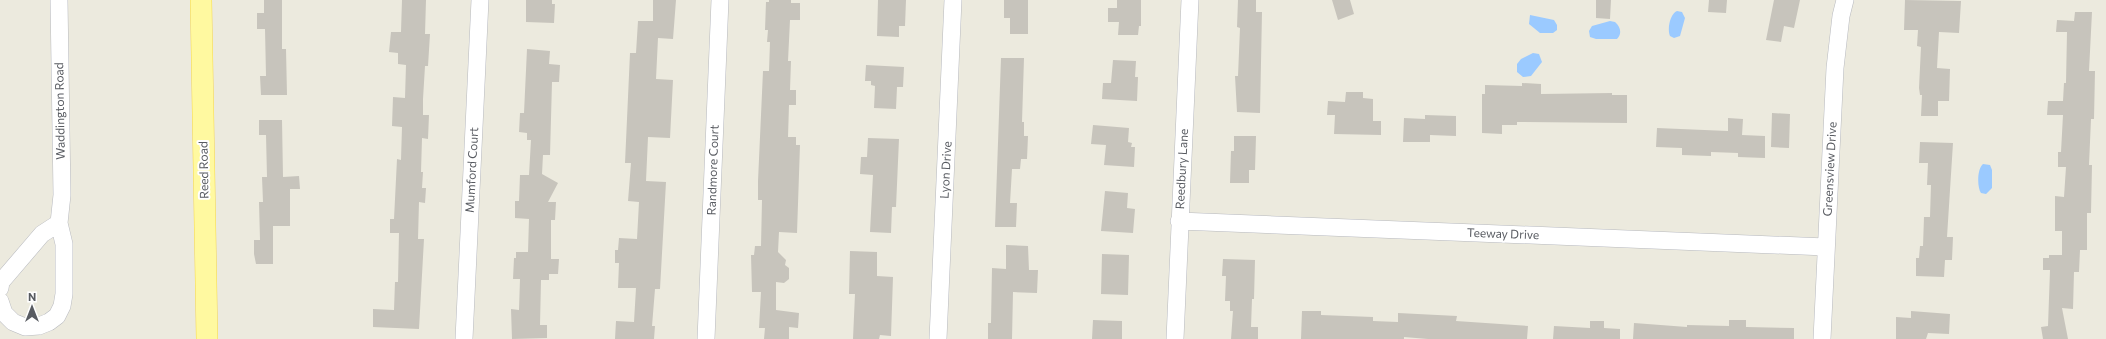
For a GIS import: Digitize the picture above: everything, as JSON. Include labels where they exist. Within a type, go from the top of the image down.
[{"type":"main road","name":"Reed Road","points":[[201,0],[207,339]]},
{"type":"street","name":"Waddington Road","points":[[0,301],[4,313],[12,322],[25,327],[39,326],[49,322],[57,316],[62,306],[64,294],[64,244],[59,223],[62,195],[59,0]]},
{"type":"street","name":"Mumford Court","points":[[464,339],[480,0]]},
{"type":"street","name":"Randmore Court","points":[[706,339],[720,0]]},
{"type":"street","name":"Lyon Drive","points":[[938,339],[953,0]]},
{"type":"street","name":"Reedbury Lane","points":[[1175,339],[1179,221],[1190,0]]},
{"type":"street","name":"Greensview Drive","points":[[1822,339],[1835,68],[1841,16],[1845,0]]},
{"type":"street","name":"Teeway Drive","points":[[1179,221],[1826,247]]},
{"type":"street","points":[[0,288],[1,282],[42,234],[59,223]]},
{"type":"water","points":[[1677,11],[1682,12],[1685,18],[1680,36],[1674,38],[1670,36],[1669,26],[1671,18]]},
{"type":"water","points":[[1530,15],[1554,20],[1557,25],[1557,30],[1553,33],[1540,33],[1529,24]]},
{"type":"water","points":[[1610,21],[1615,22],[1620,28],[1620,35],[1617,39],[1596,39],[1590,37],[1589,31],[1592,26]]},
{"type":"water","points":[[1533,53],[1539,54],[1542,62],[1531,76],[1523,77],[1517,72],[1517,64],[1521,59]]},
{"type":"water","points":[[1983,164],[1990,165],[1992,170],[1992,188],[1986,194],[1981,193],[1978,183],[1981,166]]},
{"type":"building","points":[[264,0],[282,0],[282,49],[286,49],[287,95],[261,95],[260,76],[266,76],[265,29],[257,29],[257,13],[264,13]]},
{"type":"building","points":[[402,0],[426,0],[425,34],[430,34],[428,66],[425,66],[423,99],[423,115],[429,115],[428,139],[422,138],[421,172],[423,172],[422,188],[426,188],[425,203],[419,202],[418,239],[424,239],[419,329],[373,327],[373,309],[394,310],[395,282],[398,282],[399,233],[390,233],[390,219],[394,219],[397,159],[401,160],[402,127],[392,126],[393,97],[405,98],[406,65],[398,64],[398,53],[389,52],[391,32],[401,32]]},
{"type":"building","points":[[526,0],[552,0],[552,4],[555,4],[554,23],[526,22]]},
{"type":"building","points":[[653,0],[676,0],[673,39],[658,38],[656,79],[673,80],[670,138],[648,137],[646,181],[666,182],[660,289],[655,289],[652,326],[655,326],[654,339],[615,339],[616,321],[634,322],[636,288],[618,288],[619,263],[615,263],[615,250],[618,250],[619,238],[637,239],[639,202],[628,201],[631,163],[625,163],[630,53],[636,53],[638,21],[653,21]]},
{"type":"building","points":[[769,0],[791,0],[791,3],[800,3],[800,20],[790,20],[788,61],[791,61],[790,90],[796,90],[796,105],[789,105],[788,137],[796,137],[796,145],[800,145],[797,233],[779,232],[778,252],[786,260],[785,265],[789,268],[789,279],[784,283],[776,282],[776,310],[799,313],[798,328],[789,327],[789,339],[764,339],[765,328],[759,328],[761,292],[752,292],[751,255],[754,255],[755,246],[761,246],[762,200],[758,200],[758,181],[763,71],[769,71],[770,42],[767,42],[768,30],[765,30],[766,2],[769,2]]},
{"type":"building","points":[[878,0],[906,0],[905,26],[899,26],[899,37],[877,36]]},
{"type":"building","points":[[1004,0],[1028,0],[1028,34],[1010,34],[1010,18],[1004,18]]},
{"type":"building","points":[[1117,0],[1141,0],[1141,26],[1139,26],[1138,35],[1118,35],[1119,22],[1108,22],[1108,8],[1117,8]]},
{"type":"building","points":[[1238,0],[1256,0],[1256,12],[1262,12],[1260,113],[1237,112],[1235,76],[1238,76],[1240,28],[1237,27]]},
{"type":"building","points":[[1332,0],[1350,0],[1354,14],[1338,20]]},
{"type":"building","points":[[1596,0],[1611,0],[1610,19],[1596,18]]},
{"type":"building","points":[[1709,0],[1727,0],[1726,13],[1708,12]]},
{"type":"building","points":[[1774,0],[1800,0],[1794,28],[1784,26],[1781,42],[1766,40]]},
{"type":"building","points":[[1905,0],[1961,1],[1959,33],[1939,32],[1937,68],[1950,69],[1949,101],[1938,101],[1938,116],[1921,116],[1922,95],[1920,95],[1919,88],[1921,47],[1917,46],[1918,30],[1904,30]]},
{"type":"building","points":[[2075,12],[2092,12],[2089,71],[2095,71],[2094,119],[2091,119],[2089,165],[2092,165],[2091,213],[2087,213],[2087,250],[2080,250],[2079,272],[2074,272],[2073,309],[2062,308],[2068,339],[2043,339],[2041,327],[2048,326],[2050,270],[2043,270],[2043,258],[2049,258],[2049,255],[2062,255],[2062,231],[2055,231],[2055,196],[2064,197],[2066,167],[2058,167],[2058,152],[2061,152],[2063,115],[2047,115],[2048,101],[2063,101],[2064,83],[2066,83],[2067,32],[2056,32],[2057,20],[2074,21]]},
{"type":"building","points":[[527,49],[550,51],[549,64],[560,65],[559,82],[552,82],[550,155],[543,155],[542,174],[558,183],[548,202],[556,202],[555,220],[551,220],[551,259],[559,259],[558,274],[549,274],[549,280],[541,280],[540,325],[547,325],[547,338],[512,339],[511,309],[519,310],[520,279],[513,279],[514,258],[516,258],[516,252],[528,252],[529,219],[515,218],[515,201],[519,201],[520,175],[529,175],[531,140],[527,140],[527,133],[519,132],[520,113],[524,113]]},
{"type":"building","points":[[1001,58],[1024,58],[1022,122],[1024,122],[1024,136],[1028,136],[1027,159],[1021,159],[1020,169],[1012,169],[1010,203],[1017,203],[1016,227],[995,227]]},
{"type":"building","points":[[1113,60],[1136,61],[1135,77],[1138,77],[1137,101],[1102,99],[1103,83],[1111,83]]},
{"type":"building","points":[[866,65],[904,67],[903,87],[897,87],[896,109],[874,108],[875,86],[871,85],[871,81],[865,81]]},
{"type":"building","points":[[1522,83],[1541,84],[1541,94],[1612,93],[1612,95],[1627,95],[1627,123],[1517,122],[1517,125],[1502,125],[1502,134],[1482,133],[1482,94],[1485,94],[1485,85],[1522,86]]},
{"type":"building","points":[[1346,92],[1363,92],[1363,98],[1373,99],[1373,121],[1381,121],[1381,135],[1334,134],[1335,115],[1327,115],[1328,101],[1345,102]]},
{"type":"building","points":[[1772,113],[1790,114],[1789,148],[1771,147]]},
{"type":"building","points":[[1425,115],[1456,116],[1456,136],[1430,135],[1430,142],[1403,142],[1404,118],[1425,119]]},
{"type":"building","points":[[1728,118],[1743,119],[1742,135],[1765,136],[1765,158],[1738,157],[1738,153],[1711,152],[1711,156],[1682,155],[1682,148],[1656,147],[1657,128],[1728,131]]},
{"type":"building","points":[[259,120],[282,120],[283,177],[299,176],[300,189],[290,189],[290,226],[273,226],[273,264],[256,264],[254,254],[254,240],[260,240],[259,202],[263,202],[262,177],[267,177],[266,135],[259,135]]},
{"type":"building","points":[[1093,125],[1129,128],[1128,142],[1132,143],[1131,147],[1135,147],[1134,167],[1104,165],[1106,145],[1091,144]]},
{"type":"building","points":[[1234,136],[1256,136],[1255,170],[1249,170],[1249,183],[1230,183],[1231,151],[1234,151]]},
{"type":"building","points":[[868,138],[899,139],[896,207],[892,207],[891,233],[870,232],[873,175],[860,174],[861,157],[867,157]]},
{"type":"building","points":[[1920,142],[1953,143],[1947,237],[1953,237],[1952,260],[1945,260],[1944,277],[1916,276],[1916,258],[1919,258],[1920,246],[1923,246],[1924,217],[1930,217],[1931,185],[1927,185],[1928,163],[1919,163]]},
{"type":"building","points":[[1105,191],[1128,193],[1127,208],[1135,209],[1133,233],[1101,231]]},
{"type":"building","points":[[1006,245],[1028,246],[1029,270],[1038,270],[1037,293],[1013,292],[1012,339],[988,339],[988,323],[991,323],[992,268],[1006,269]]},
{"type":"building","points":[[850,251],[877,252],[877,276],[893,277],[891,336],[880,335],[879,339],[853,339],[855,294],[849,294]]},
{"type":"building","points":[[1102,254],[1129,255],[1128,295],[1101,294]]},
{"type":"building","points":[[1223,259],[1255,260],[1254,299],[1252,299],[1251,327],[1258,327],[1258,339],[1231,339],[1233,311],[1230,311],[1230,301],[1225,301],[1226,276],[1222,276]]},
{"type":"building","points":[[1302,311],[1321,311],[1321,315],[1373,317],[1373,321],[1398,322],[1398,313],[1457,316],[1456,321],[1528,326],[1527,339],[1428,339],[1404,337],[1404,339],[1301,339]]},
{"type":"building","points":[[1911,311],[1950,314],[1949,334],[1928,333],[1926,339],[1896,339],[1896,317],[1911,318]]},
{"type":"building","points":[[1093,320],[1122,321],[1122,339],[1092,339]]},
{"type":"building","points":[[1729,320],[1746,320],[1746,327],[1794,328],[1794,339],[1633,339],[1634,323],[1687,327],[1687,325],[1729,326]]},
{"type":"building","points":[[1590,321],[1604,321],[1604,328],[1620,329],[1620,339],[1553,339],[1554,326],[1590,328]]}]
